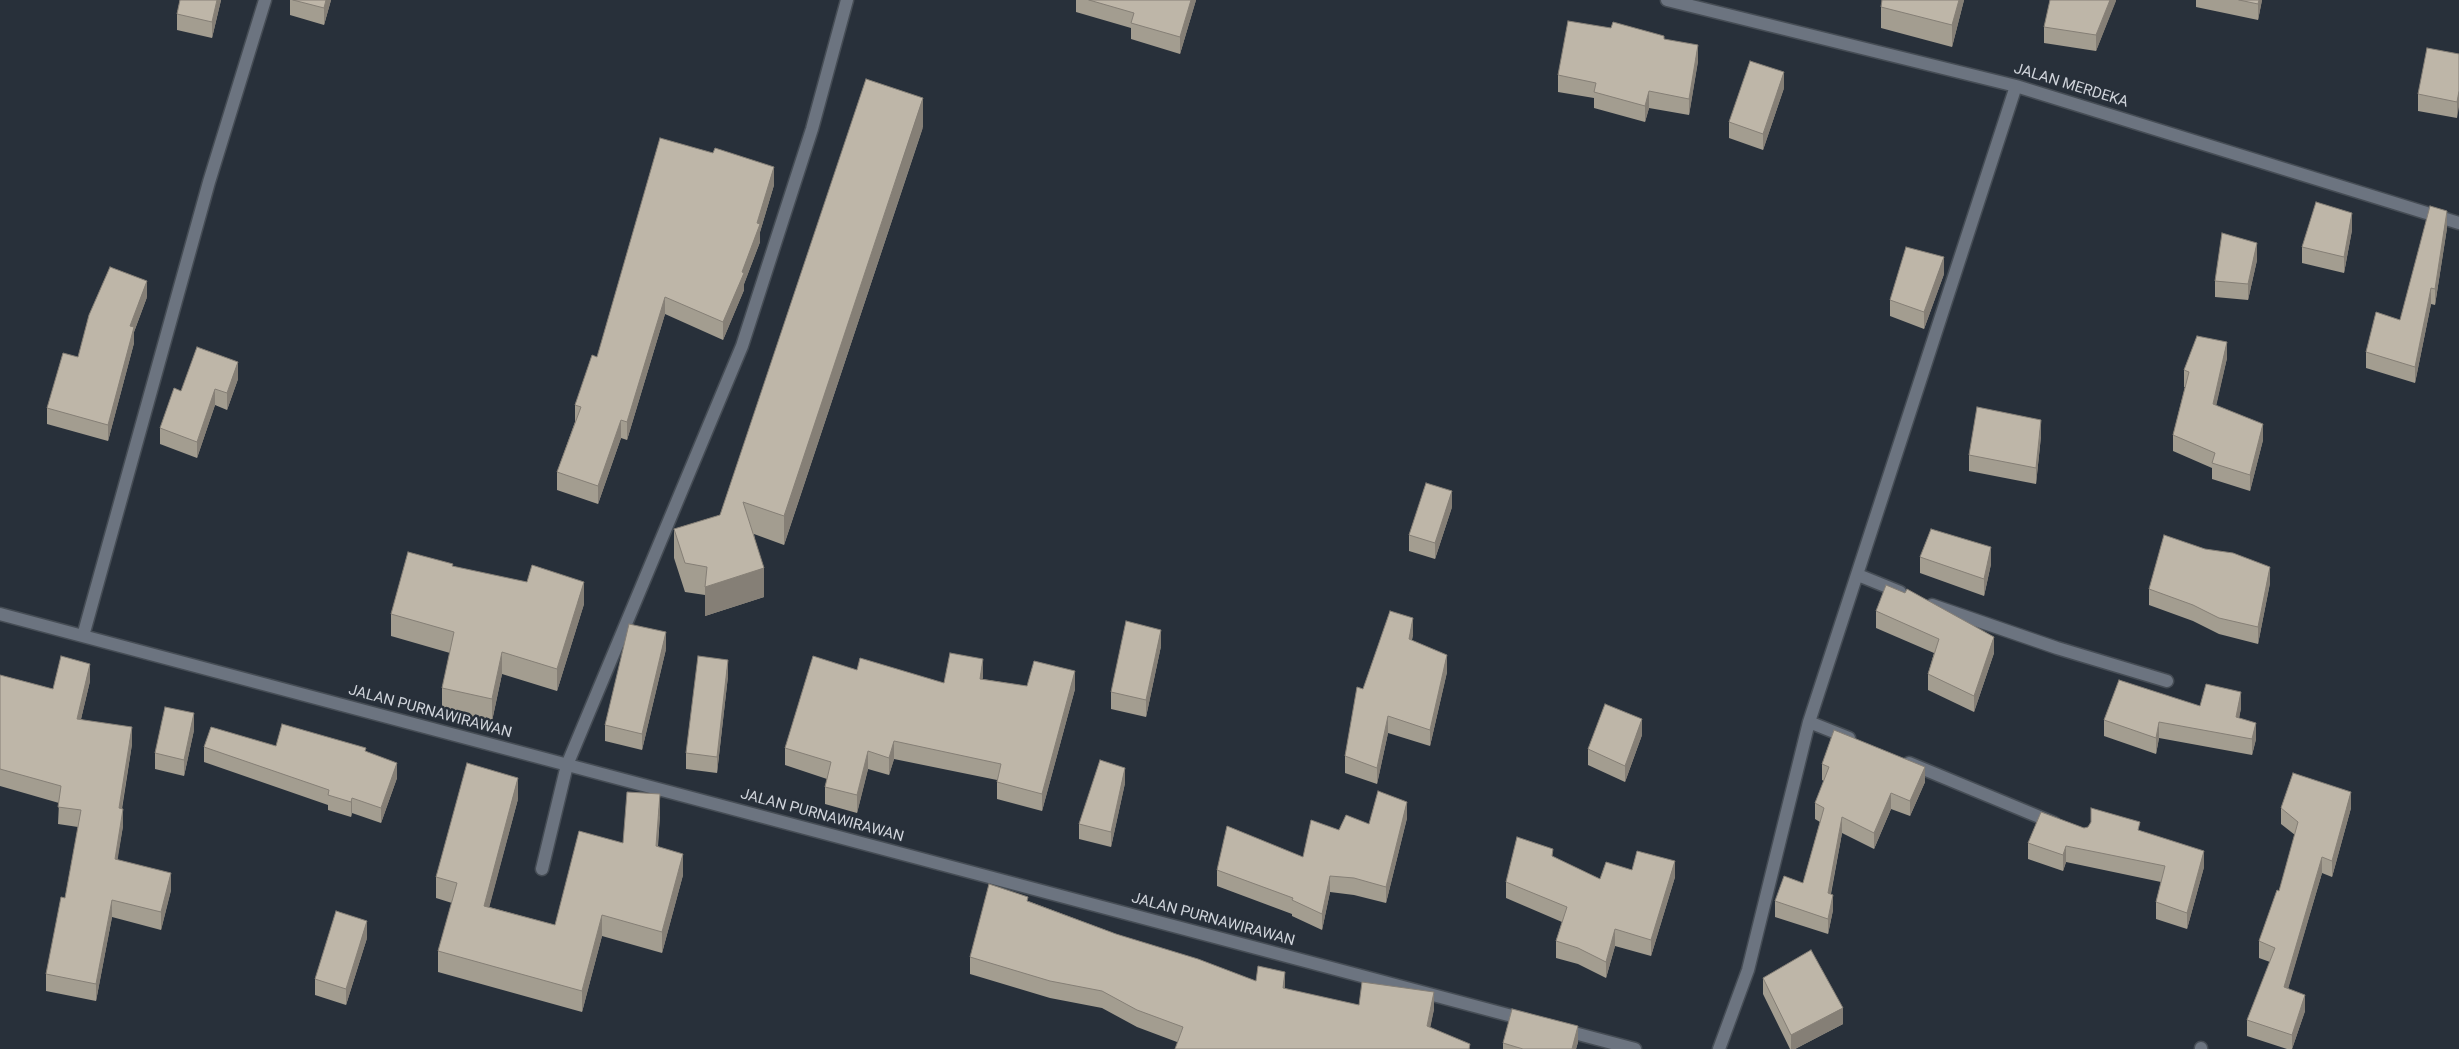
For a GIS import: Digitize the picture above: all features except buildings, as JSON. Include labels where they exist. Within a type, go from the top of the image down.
[{"type":"street","points":[[83,636],[209,182],[265,0]]},
{"type":"street","points":[[542,868],[567,765],[742,346],[812,128],[847,0]]},
{"type":"street","name":"JALAN MERDEKA","points":[[1667,0],[2016,86],[2459,223]]},
{"type":"street","points":[[1719,1049],[1748,970],[1809,722],[2016,86]]},
{"type":"street","points":[[1858,575],[1967,619],[2166,681]]},
{"type":"street","name":"JALAN PURNAWIRAWAN","points":[[0,614],[1635,1049]]},
{"type":"street","points":[[1809,722],[1864,744]]},
{"type":"street","points":[[1901,760],[2065,828]]}]
